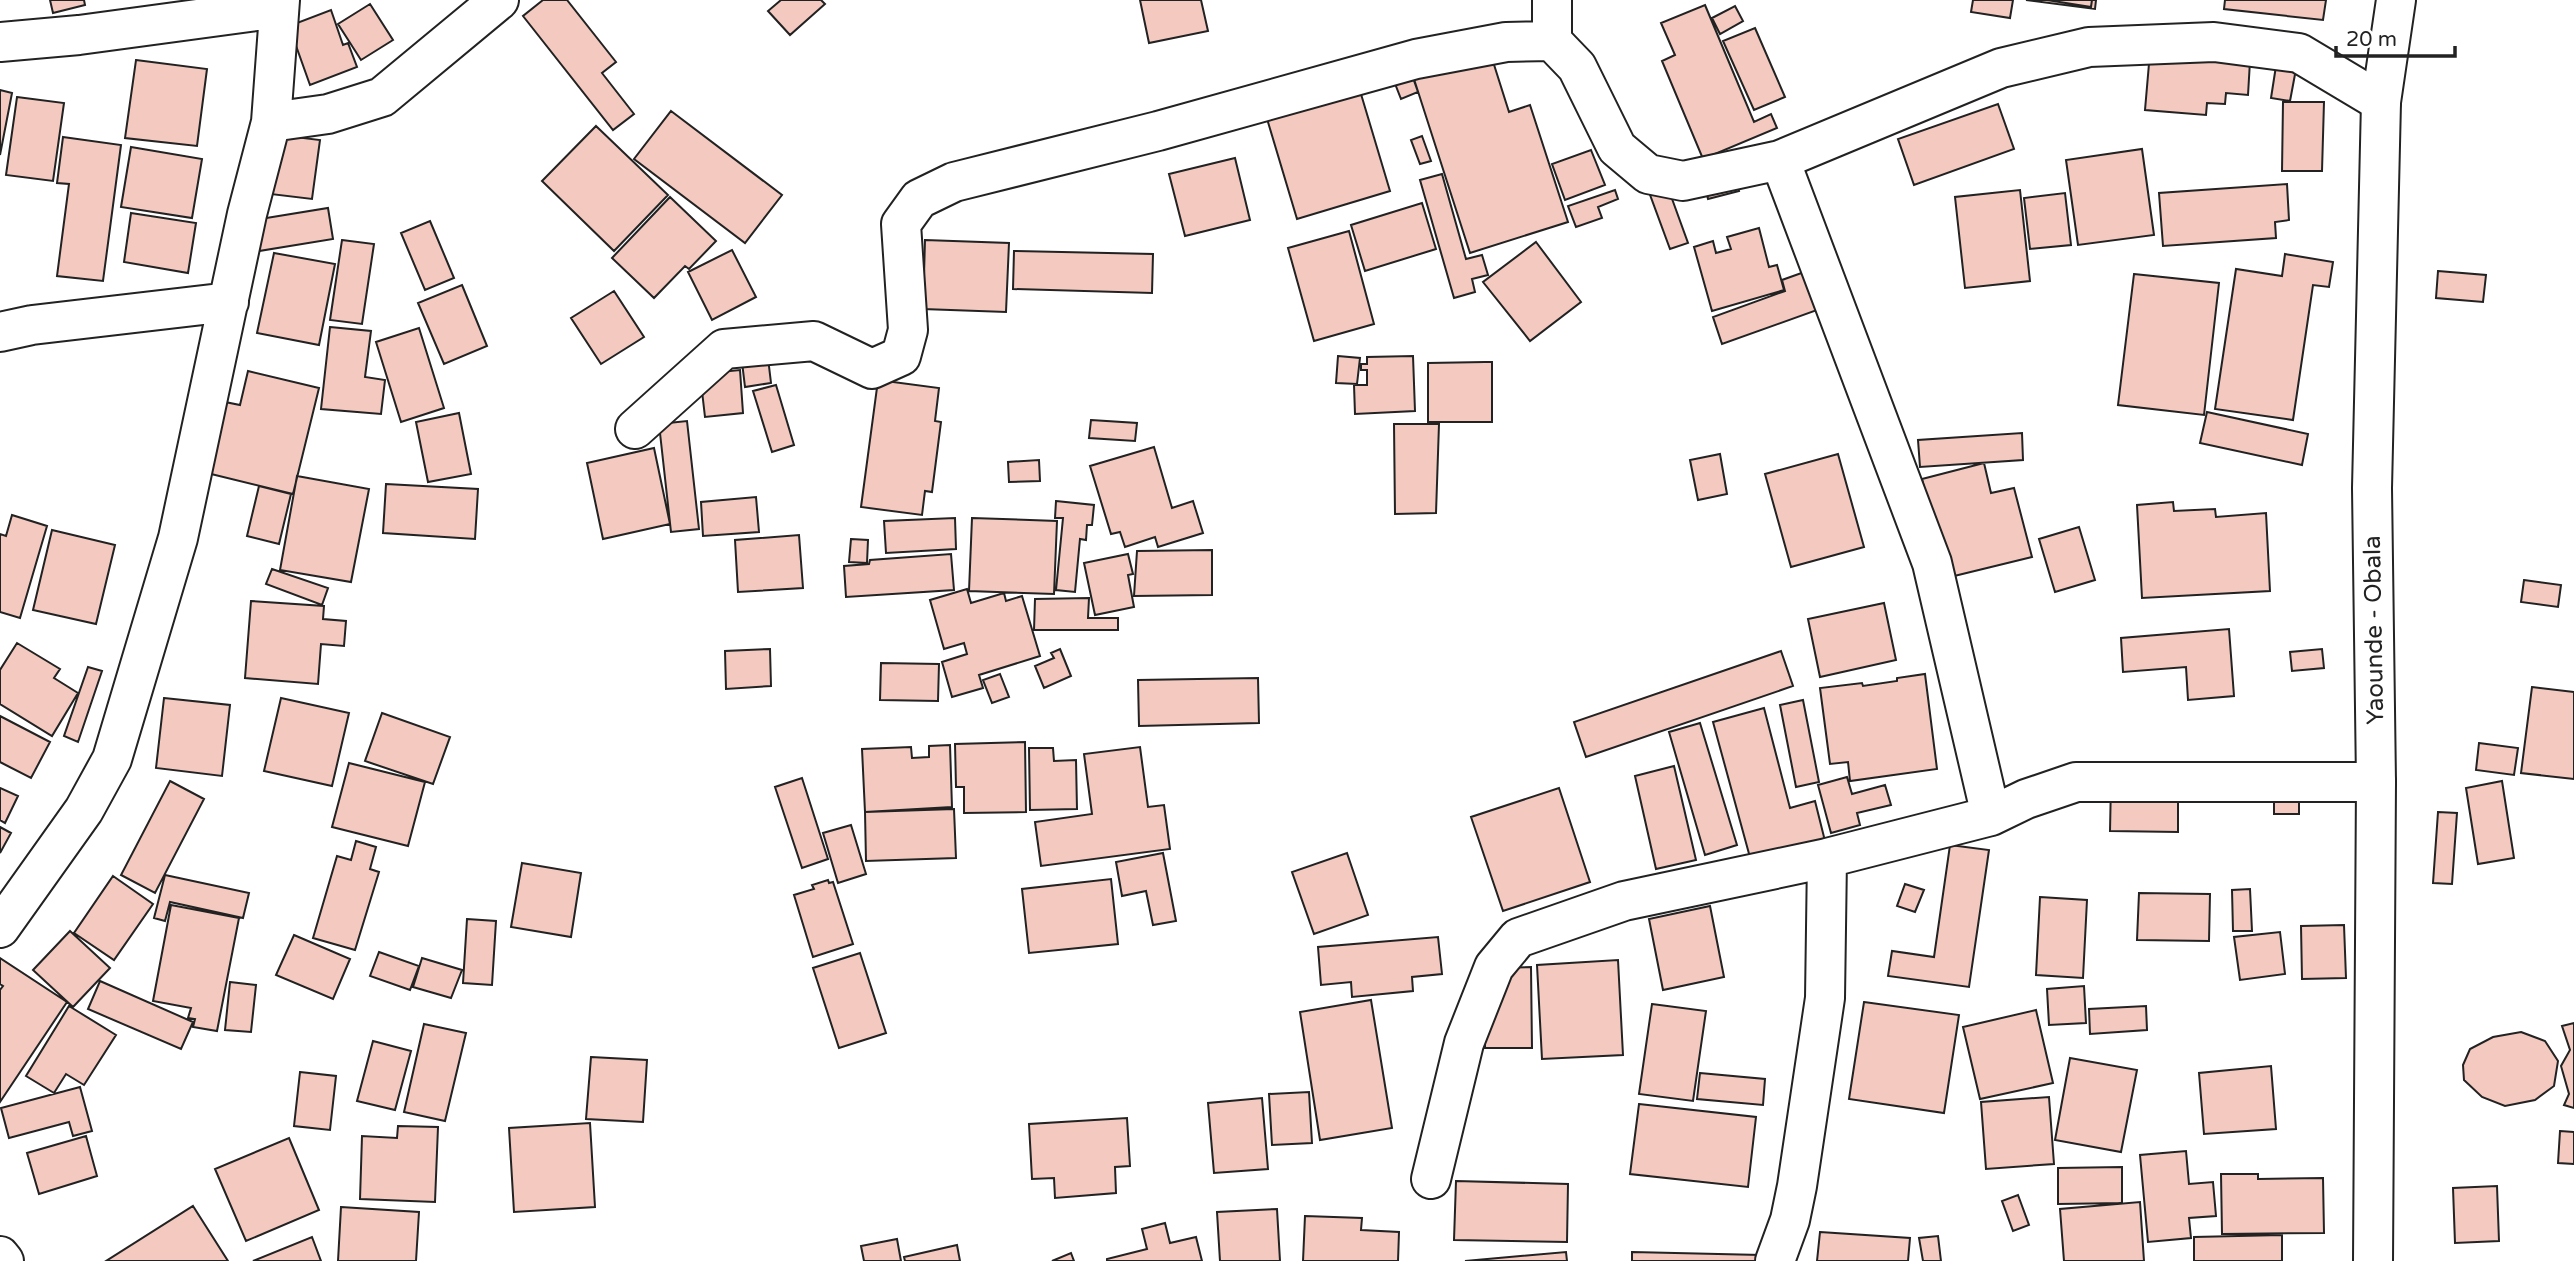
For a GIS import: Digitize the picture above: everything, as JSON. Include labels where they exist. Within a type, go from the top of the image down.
[{"type":"main road","points":[[271,122],[328,114],[382,97],[499,0]]},
{"type":"main road","points":[[1552,0],[1552,41],[1577,67],[1617,148],[1648,174],[1683,181],[1780,160],[2001,68],[2089,47],[2214,42],[2299,53],[2381,102]]},
{"type":"main road","name":"Yaounde - Obala","points":[[2373,1261],[2376,782],[2372,488],[2381,102],[2396,0]]},
{"type":"main road","points":[[0,43],[79,35],[280,4],[271,122],[247,214],[178,538],[112,759],[84,810],[0,928]]},
{"type":"main road","points":[[635,429],[723,349],[814,341],[872,369],[901,356],[908,330],[901,224],[919,199],[954,182],[1158,131],[1416,59],[1506,42],[1552,41]]},
{"type":"main road","points":[[1780,160],[1932,563],[1991,816]]},
{"type":"main road","points":[[0,332],[32,325],[229,302]]},
{"type":"main road","points":[[1431,1179],[1464,1043],[1494,967],[1518,939],[1625,901],[1827,858],[1991,816],[2026,799],[2076,782],[2376,782]]},
{"type":"main road","points":[[1775,1261],[1790,1220],[1797,1186],[1825,998],[1827,858]]},
{"type":"main road","points":[[0,1256],[4,1261]]},
{"type":"building","points":[[50,0],[84,0],[85,5],[53,13]]},
{"type":"building","points":[[543,0],[567,0],[616,62],[602,73],[634,114],[613,130],[523,16]]},
{"type":"building","points":[[781,0],[821,0],[825,4],[790,35],[768,11]]},
{"type":"building","points":[[1140,0],[1201,0],[1208,31],[1149,43]]},
{"type":"building","points":[[1973,0],[2013,0],[2010,18],[1971,12]]},
{"type":"building","points":[[2026,0],[2096,0],[2095,9]]},
{"type":"building","points":[[2047,0],[2092,0],[2091,7]]},
{"type":"building","points":[[2225,0],[2326,0],[2323,20],[2224,9]]},
{"type":"building","points":[[370,4],[393,40],[361,60],[338,24]]},
{"type":"building","points":[[1705,5],[1754,122],[1771,114],[1777,128],[1703,159],[1662,61],[1675,55],[1661,23]]},
{"type":"building","points":[[1735,6],[1743,21],[1720,34],[1712,18]]},
{"type":"building","points":[[331,10],[343,45],[348,43],[357,67],[310,85],[289,26]]},
{"type":"building","points":[[1755,28],[1785,97],[1754,110],[1723,41]]},
{"type":"building","points":[[1490,52],[1509,112],[1530,105],[1568,222],[1470,253],[1413,76]]},
{"type":"building","points":[[2150,52],[2250,61],[2248,95],[2226,93],[2225,104],[2207,103],[2206,115],[2145,110]]},
{"type":"building","points":[[136,60],[207,69],[197,146],[125,138]]},
{"type":"building","points":[[2276,66],[2296,69],[2290,101],[2271,98]]},
{"type":"building","points":[[1412,75],[1418,92],[1401,99],[1394,81]]},
{"type":"building","points":[[1358,84],[1390,191],[1297,219],[1265,112]]},
{"type":"building","points":[[0,90],[12,93],[0,155]]},
{"type":"building","points":[[17,97],[64,103],[53,181],[6,175]]},
{"type":"building","points":[[2283,102],[2324,102],[2322,171],[2282,171]]},
{"type":"building","points":[[1998,104],[2014,149],[1914,185],[1898,139]]},
{"type":"building","points":[[671,111],[782,195],[745,243],[634,159]]},
{"type":"building","points":[[596,126],[668,195],[614,251],[542,181]]},
{"type":"building","points":[[271,134],[320,140],[312,199],[262,193]]},
{"type":"building","points":[[1422,136],[1431,161],[1420,164],[1411,140]]},
{"type":"building","points":[[63,137],[121,145],[103,281],[57,276],[69,184],[57,183]]},
{"type":"building","points":[[131,147],[202,159],[192,218],[121,207]]},
{"type":"building","points":[[2142,149],[2154,235],[2078,245],[2066,160]]},
{"type":"building","points":[[1591,150],[1605,185],[1565,200],[1552,164]]},
{"type":"building","points":[[1235,158],[1250,220],[1185,236],[1169,174]]},
{"type":"building","points":[[1442,174],[1466,259],[1482,255],[1488,275],[1472,279],[1475,292],[1454,298],[1420,180]]},
{"type":"building","points":[[1735,175],[1739,191],[1708,199],[1704,183]]},
{"type":"building","points":[[2287,184],[2289,220],[2275,222],[2276,238],[2163,246],[2159,193]]},
{"type":"building","points":[[1667,185],[1688,243],[1670,249],[1649,192]]},
{"type":"building","points":[[1615,190],[1618,199],[1598,207],[1602,218],[1576,227],[1568,206]]},
{"type":"building","points":[[2020,190],[2030,281],[1965,288],[1955,197]]},
{"type":"building","points":[[2065,193],[2071,245],[2030,249],[2024,198]]},
{"type":"building","points":[[670,197],[716,241],[689,269],[685,266],[654,298],[612,258]]},
{"type":"building","points":[[1422,203],[1436,249],[1365,271],[1351,225]]},
{"type":"building","points":[[328,208],[333,239],[259,251],[254,220]]},
{"type":"building","points":[[131,213],[196,223],[188,273],[124,262]]},
{"type":"building","points":[[430,221],[454,278],[425,290],[401,233]]},
{"type":"building","points":[[1759,228],[1769,267],[1777,265],[1784,290],[1712,311],[1694,247],[1713,241],[1716,253],[1731,249],[1727,237]]},
{"type":"building","points":[[1349,231],[1374,324],[1314,341],[1288,248]]},
{"type":"building","points":[[342,240],[374,244],[362,324],[330,320]]},
{"type":"building","points":[[925,240],[1009,243],[1006,312],[923,309]]},
{"type":"building","points":[[1536,242],[1581,302],[1530,341],[1483,282]]},
{"type":"building","points":[[732,250],[756,297],[712,320],[688,272]]},
{"type":"building","points":[[1014,251],[1153,254],[1152,293],[1013,289]]},
{"type":"building","points":[[274,253],[335,264],[319,345],[257,333]]},
{"type":"building","points":[[2285,254],[2333,262],[2329,287],[2313,285],[2293,420],[2215,409],[2236,269],[2282,276]]},
{"type":"building","points":[[1807,271],[1820,309],[1722,344],[1713,317],[1785,291],[1782,280]]},
{"type":"building","points":[[2438,271],[2486,275],[2483,302],[2436,298]]},
{"type":"building","points":[[2134,274],[2219,283],[2204,415],[2118,405]]},
{"type":"building","points":[[462,285],[487,346],[444,364],[418,303]]},
{"type":"building","points":[[614,291],[644,337],[601,364],[571,318]]},
{"type":"building","points":[[330,327],[371,331],[365,377],[385,380],[381,414],[321,409]]},
{"type":"building","points":[[419,328],[444,408],[401,422],[376,342]]},
{"type":"building","points":[[1338,356],[1360,358],[1357,384],[1336,383]]},
{"type":"building","points":[[1413,356],[1415,411],[1355,414],[1354,385],[1367,385],[1367,370],[1361,370],[1361,364],[1367,364],[1367,357]]},
{"type":"building","points":[[768,358],[771,383],[745,387],[742,362]]},
{"type":"building","points":[[1492,362],[1492,422],[1428,422],[1428,363]]},
{"type":"building","points":[[740,370],[743,413],[705,417],[700,374]]},
{"type":"building","points":[[248,371],[319,388],[293,494],[207,473],[225,402],[240,405]]},
{"type":"building","points":[[878,380],[939,388],[935,421],[941,422],[932,492],[925,491],[922,515],[861,507]]},
{"type":"building","points":[[776,385],[794,445],[772,452],[753,391]]},
{"type":"building","points":[[2207,412],[2308,434],[2302,465],[2200,443]]},
{"type":"building","points":[[459,413],[471,474],[428,482],[416,422]]},
{"type":"building","points":[[1091,420],[1137,423],[1135,441],[1089,438]]},
{"type":"building","points":[[687,421],[699,529],[671,532],[659,424]]},
{"type":"building","points":[[1394,424],[1439,424],[1436,513],[1395,514]]},
{"type":"building","points":[[2022,433],[2023,460],[1920,467],[1918,440]]},
{"type":"building","points":[[1154,447],[1172,508],[1193,501],[1203,533],[1158,547],[1155,537],[1125,547],[1120,532],[1111,534],[1090,466]]},
{"type":"building","points":[[654,448],[670,524],[603,539],[587,463]]},
{"type":"building","points":[[1720,454],[1727,494],[1698,500],[1690,460]]},
{"type":"building","points":[[1838,454],[1864,547],[1791,567],[1765,474]]},
{"type":"building","points":[[1039,460],[1040,481],[1009,482],[1008,462]]},
{"type":"building","points":[[1984,463],[1991,493],[2014,488],[2032,557],[1946,578],[1922,479]]},
{"type":"building","points":[[297,476],[369,489],[351,582],[280,570]]},
{"type":"building","points":[[386,484],[478,489],[475,539],[383,533]]},
{"type":"building","points":[[259,486],[291,494],[279,544],[247,536]]},
{"type":"building","points":[[756,497],[759,532],[703,536],[701,502]]},
{"type":"building","points":[[1056,501],[1094,505],[1092,525],[1087,525],[1086,540],[1080,539],[1075,592],[1056,590],[1063,518],[1055,518]]},
{"type":"building","points":[[2173,502],[2174,511],[2215,509],[2216,517],[2266,513],[2270,591],[2142,598],[2137,505]]},
{"type":"building","points":[[12,515],[47,526],[20,618],[0,612],[0,534],[6,536]]},
{"type":"building","points":[[955,518],[956,549],[886,553],[884,521]]},
{"type":"building","points":[[972,518],[1057,521],[1054,594],[969,591]]},
{"type":"building","points":[[2079,527],[2095,580],[2055,592],[2039,539]]},
{"type":"building","points":[[52,530],[115,545],[96,624],[33,610]]},
{"type":"building","points":[[799,535],[803,588],[738,592],[735,540]]},
{"type":"building","points":[[851,539],[868,540],[867,563],[849,562]]},
{"type":"building","points":[[1212,550],[1212,595],[1134,596],[1137,551]]},
{"type":"building","points":[[951,554],[954,590],[846,597],[844,566],[869,564],[870,560]]},
{"type":"building","points":[[1128,554],[1133,574],[1128,575],[1134,607],[1095,615],[1084,563]]},
{"type":"building","points":[[272,569],[328,588],[322,605],[266,584]]},
{"type":"building","points":[[2524,580],[2561,585],[2558,607],[2521,602]]},
{"type":"building","points":[[967,589],[971,603],[1004,593],[1006,601],[1022,596],[1040,656],[979,675],[983,688],[952,697],[942,662],[967,654],[964,643],[944,649],[930,600]]},
{"type":"building","points":[[1089,598],[1088,618],[1118,618],[1118,630],[1034,630],[1035,599]]},
{"type":"building","points":[[251,601],[324,606],[323,619],[346,621],[344,646],[321,644],[318,684],[245,678]]},
{"type":"building","points":[[1884,603],[1896,660],[1820,677],[1808,619]]},
{"type":"building","points":[[2229,629],[2234,696],[2188,700],[2186,667],[2123,672],[2121,638]]},
{"type":"building","points":[[17,643],[60,669],[54,678],[78,693],[52,736],[0,704],[0,670]]},
{"type":"building","points":[[770,649],[771,686],[726,689],[725,651]]},
{"type":"building","points":[[1060,649],[1071,676],[1044,688],[1035,666],[1054,658],[1051,653]]},
{"type":"building","points":[[2322,649],[2324,668],[2292,671],[2290,652]]},
{"type":"building","points":[[1781,651],[1793,686],[1586,757],[1574,722]]},
{"type":"building","points":[[881,663],[939,664],[938,701],[880,700]]},
{"type":"building","points":[[88,667],[102,671],[78,742],[64,736]]},
{"type":"building","points":[[1000,674],[1009,697],[992,703],[983,680]]},
{"type":"building","points":[[1925,674],[1937,769],[1850,781],[1848,762],[1830,764],[1820,688],[1862,683],[1863,686]]},
{"type":"building","points":[[1258,678],[1259,723],[1139,726],[1138,680]]},
{"type":"building","points":[[2532,687],[2574,692],[2574,779],[2521,773]]},
{"type":"building","points":[[164,698],[230,705],[222,776],[156,768]]},
{"type":"building","points":[[281,698],[349,713],[332,786],[264,771]]},
{"type":"building","points":[[1803,700],[1819,782],[1796,787],[1780,705]]},
{"type":"building","points":[[1764,708],[1790,808],[1815,801],[1825,841],[1751,861],[1713,722]]},
{"type":"building","points":[[382,713],[450,737],[433,784],[365,761]]},
{"type":"building","points":[[0,716],[50,742],[31,778],[0,762]]},
{"type":"building","points":[[1700,723],[1737,845],[1705,855],[1669,732]]},
{"type":"building","points":[[1025,742],[1026,812],[964,813],[964,787],[956,787],[955,744]]},
{"type":"building","points":[[2479,743],[2518,748],[2514,775],[2476,770]]},
{"type":"building","points":[[950,745],[952,807],[865,812],[862,749],[911,747],[912,758],[929,757],[929,746]]},
{"type":"building","points":[[1140,747],[1148,807],[1164,805],[1170,849],[1041,866],[1035,822],[1092,814],[1084,754]]},
{"type":"building","points":[[1029,748],[1053,748],[1054,761],[1076,760],[1077,809],[1030,810]]},
{"type":"building","points":[[349,763],[425,782],[408,846],[332,827]]},
{"type":"building","points":[[1674,766],[1696,860],[1656,869],[1635,776]]},
{"type":"building","points":[[1847,777],[1852,794],[1885,785],[1891,805],[1857,813],[1860,825],[1831,833],[1818,785]]},
{"type":"building","points":[[802,778],[828,859],[802,868],[775,787]]},
{"type":"building","points":[[170,781],[204,799],[155,893],[121,875]]},
{"type":"building","points":[[2502,781],[2514,858],[2478,864],[2466,788]]},
{"type":"building","points":[[2111,782],[2178,783],[2178,832],[2110,831]]},
{"type":"building","points":[[0,788],[18,796],[5,823],[0,820]]},
{"type":"building","points":[[1559,788],[1590,882],[1503,911],[1471,817]]},
{"type":"building","points":[[2274,795],[2299,796],[2299,814],[2274,814]]},
{"type":"building","points":[[954,809],[956,858],[866,861],[865,812]]},
{"type":"building","points":[[2438,812],[2457,813],[2452,884],[2433,883]]},
{"type":"building","points":[[851,825],[866,874],[838,883],[823,833]]},
{"type":"building","points":[[0,827],[11,833],[0,853]]},
{"type":"building","points":[[356,841],[376,847],[370,869],[379,872],[355,950],[313,938],[337,856],[351,860]]},
{"type":"building","points":[[1950,845],[1989,850],[1969,987],[1888,976],[1892,951],[1934,957]]},
{"type":"building","points":[[1163,853],[1176,921],[1153,925],[1146,891],[1122,896],[1116,862]]},
{"type":"building","points":[[1347,853],[1368,915],[1314,934],[1292,872]]},
{"type":"building","points":[[522,863],[581,873],[571,937],[511,927]]},
{"type":"building","points":[[165,875],[249,893],[243,918],[170,902],[165,921],[154,918]]},
{"type":"building","points":[[113,876],[153,904],[114,960],[74,933]]},
{"type":"building","points":[[1111,879],[1118,944],[1029,953],[1022,889]]},
{"type":"building","points":[[828,880],[829,883],[833,882],[853,944],[813,957],[794,895],[814,889],[812,885]]},
{"type":"building","points":[[1905,884],[1924,890],[1915,912],[1897,906]]},
{"type":"building","points":[[2250,889],[2252,931],[2233,931],[2232,890]]},
{"type":"building","points":[[2139,893],[2210,894],[2209,941],[2137,940]]},
{"type":"building","points":[[2040,897],[2087,900],[2083,978],[2036,975]]},
{"type":"building","points":[[171,905],[239,918],[217,1031],[193,1027],[195,1019],[188,1018],[191,1008],[153,1001]]},
{"type":"building","points":[[1710,906],[1724,977],[1663,990],[1649,919]]},
{"type":"building","points":[[467,919],[496,921],[492,985],[463,983]]},
{"type":"building","points":[[2344,925],[2346,978],[2302,979],[2301,926]]},
{"type":"building","points":[[70,931],[110,968],[73,1007],[33,970]]},
{"type":"building","points":[[2280,932],[2285,974],[2240,980],[2234,937]]},
{"type":"building","points":[[294,935],[350,959],[333,999],[276,975]]},
{"type":"building","points":[[1438,937],[1442,974],[1412,977],[1413,991],[1352,997],[1351,982],[1321,985],[1318,947]]},
{"type":"building","points":[[379,952],[419,966],[410,990],[370,976]]},
{"type":"building","points":[[860,953],[886,1033],[839,1048],[813,968]]},
{"type":"building","points":[[0,958],[67,1002],[0,1102],[0,990],[3,986],[0,984]]},
{"type":"building","points":[[422,958],[462,970],[451,998],[413,987]]},
{"type":"building","points":[[1618,960],[1623,1055],[1542,1059],[1537,965]]},
{"type":"building","points":[[1531,967],[1532,1048],[1485,1048],[1485,996],[1495,968]]},
{"type":"building","points":[[100,981],[193,1022],[181,1049],[88,1009]]},
{"type":"building","points":[[230,982],[256,985],[251,1032],[225,1030]]},
{"type":"building","points":[[2084,986],[2086,1023],[2049,1025],[2047,989]]},
{"type":"building","points":[[1371,1000],[1392,1128],[1320,1140],[1300,1012]]},
{"type":"building","points":[[1864,1002],[1959,1015],[1944,1113],[1849,1099]]},
{"type":"building","points":[[1652,1004],[1706,1011],[1693,1101],[1639,1094]]},
{"type":"building","points":[[69,1006],[116,1035],[84,1085],[66,1074],[54,1093],[26,1076]]},
{"type":"building","points":[[2146,1006],[2147,1030],[2090,1034],[2089,1009]]},
{"type":"building","points":[[2036,1010],[2053,1083],[1980,1099],[1963,1027]]},
{"type":"building","points":[[2574,1023],[2574,1108],[2564,1105],[2569,1094],[2561,1066],[2570,1050],[2562,1026]]},
{"type":"building","points":[[424,1024],[466,1033],[445,1121],[404,1112]]},
{"type":"building","points":[[2521,1032],[2545,1041],[2558,1061],[2554,1086],[2535,1100],[2505,1106],[2482,1097],[2464,1080],[2463,1065],[2470,1049],[2493,1037]]},
{"type":"building","points":[[373,1041],[411,1051],[395,1110],[357,1101]]},
{"type":"building","points":[[591,1057],[647,1060],[643,1122],[586,1119]]},
{"type":"building","points":[[2070,1058],[2137,1070],[2121,1152],[2055,1140]]},
{"type":"building","points":[[2271,1066],[2276,1129],[2204,1134],[2199,1073]]},
{"type":"building","points":[[300,1072],[336,1076],[330,1130],[294,1126]]},
{"type":"building","points":[[1700,1073],[1765,1079],[1763,1105],[1697,1099]]},
{"type":"building","points":[[80,1087],[92,1131],[73,1136],[69,1122],[9,1138],[1,1108]]},
{"type":"building","points":[[1309,1092],[1312,1143],[1272,1145],[1269,1094]]},
{"type":"building","points":[[2049,1097],[2054,1164],[1986,1169],[1981,1102]]},
{"type":"building","points":[[1262,1098],[1268,1169],[1214,1173],[1208,1103]]},
{"type":"building","points":[[1639,1104],[1756,1117],[1748,1187],[1630,1174]]},
{"type":"building","points":[[1127,1118],[1130,1166],[1115,1167],[1116,1193],[1055,1198],[1054,1178],[1032,1179],[1029,1124]]},
{"type":"building","points":[[590,1123],[595,1207],[514,1212],[509,1128]]},
{"type":"building","points":[[398,1126],[438,1127],[435,1202],[360,1199],[362,1136],[397,1138]]},
{"type":"building","points":[[2560,1131],[2574,1132],[2574,1164],[2558,1163]]},
{"type":"building","points":[[86,1136],[97,1176],[39,1194],[27,1153]]},
{"type":"building","points":[[289,1138],[319,1210],[246,1241],[215,1169]]},
{"type":"building","points":[[2186,1151],[2189,1184],[2213,1182],[2216,1216],[2189,1218],[2191,1238],[2148,1242],[2140,1155]]},
{"type":"building","points":[[2122,1167],[2122,1203],[2058,1204],[2058,1168]]},
{"type":"building","points":[[2221,1174],[2258,1174],[2258,1179],[2323,1178],[2324,1233],[2222,1234]]},
{"type":"building","points":[[1456,1181],[1568,1184],[1567,1242],[1454,1240]]},
{"type":"building","points":[[2497,1186],[2499,1241],[2455,1243],[2453,1188]]},
{"type":"building","points":[[2018,1195],[2029,1225],[2013,1231],[2002,1201]]},
{"type":"building","points":[[2140,1202],[2144,1261],[2064,1261],[2060,1209]]},
{"type":"building","points":[[193,1206],[228,1261],[106,1261]]},
{"type":"building","points":[[341,1207],[419,1212],[416,1261],[338,1261]]},
{"type":"building","points":[[1277,1209],[1280,1261],[1220,1261],[1217,1212]]},
{"type":"building","points":[[1305,1216],[1362,1218],[1361,1230],[1399,1232],[1398,1261],[1303,1261]]},
{"type":"building","points":[[1165,1223],[1170,1243],[1196,1237],[1202,1261],[1107,1261],[1147,1249],[1142,1229]]},
{"type":"building","points":[[1820,1232],[1910,1238],[1908,1261],[1817,1261]]},
{"type":"building","points":[[2282,1235],[2282,1261],[2194,1261],[2194,1237]]},
{"type":"building","points":[[1938,1236],[1941,1261],[1923,1261],[1919,1238]]},
{"type":"building","points":[[312,1237],[321,1261],[253,1261]]},
{"type":"building","points":[[897,1239],[901,1261],[864,1261],[861,1246]]},
{"type":"building","points":[[957,1245],[960,1261],[905,1261],[904,1257]]},
{"type":"building","points":[[1566,1252],[1567,1261],[1465,1261]]},
{"type":"building","points":[[1632,1252],[1761,1255],[1761,1261],[1632,1261]]},
{"type":"building","points":[[1071,1253],[1074,1261],[1052,1261]]}]
